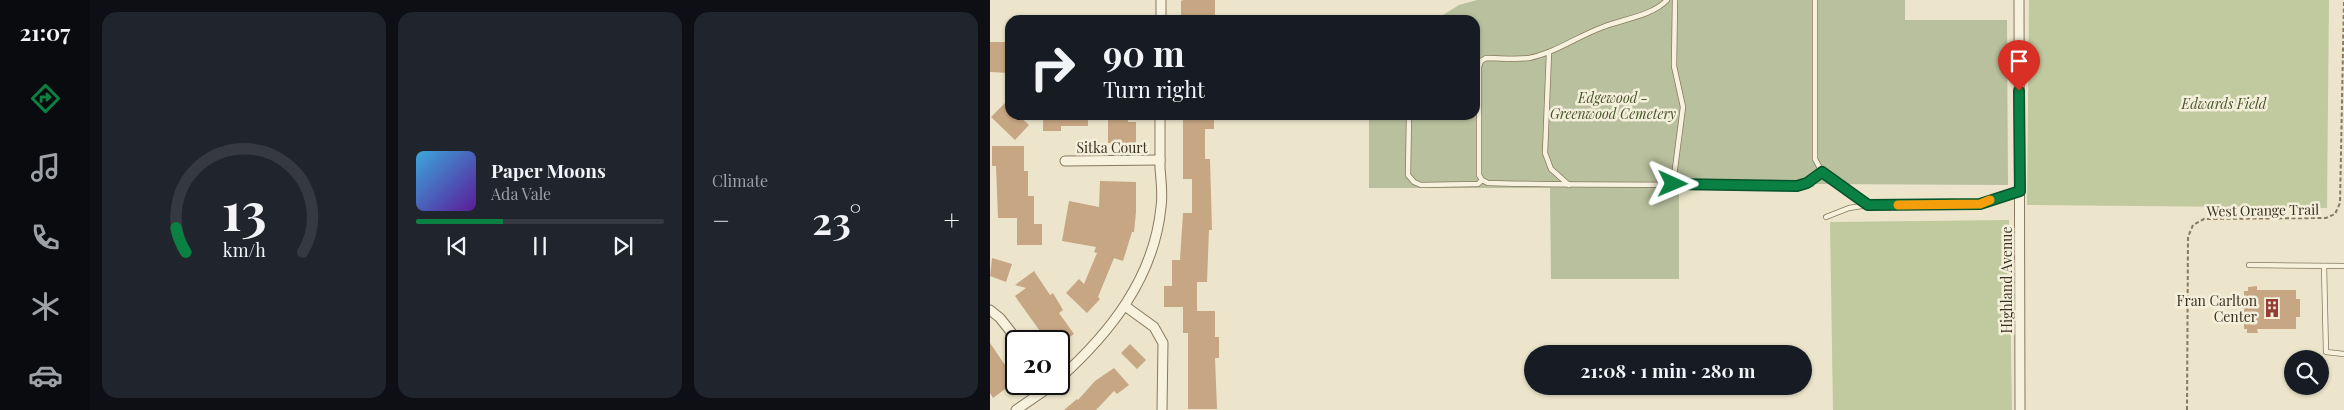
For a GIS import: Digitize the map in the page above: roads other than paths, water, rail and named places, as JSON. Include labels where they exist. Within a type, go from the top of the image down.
[{"type":"street","points":[[1161,0],[1161,15]]},
{"type":"street","name":"Highland Avenue","points":[[2019,0],[2020,410]]},
{"type":"street","points":[[1070,369],[1083,357],[1126,306],[1146,270],[1155,242],[1162,206],[1160,120]]},
{"type":"street","name":"Sitka Court","points":[[1065,161],[1160,160]]},
{"type":"street","points":[[1126,306],[1154,327],[1163,343],[1162,410]]},
{"type":"street","points":[[990,310],[1000,318],[1009,330]]},
{"type":"street","points":[[1016,410],[1037,395]]},
{"type":"lane","points":[[1480,64],[1486,58],[1526,58],[1549,52],[1602,27],[1645,13],[1667,0]]},
{"type":"lane","points":[[1673,184],[1683,107],[1674,66],[1675,0]]},
{"type":"lane","points":[[1815,0],[1815,159],[1822,172],[1868,205]]},
{"type":"lane","points":[[1549,52],[1545,154],[1550,169],[1570,186]]},
{"type":"lane","points":[[1409,120],[1408,175],[1414,182],[1421,185],[1478,184],[1482,180]]},
{"type":"lane","points":[[1479,120],[1479,175],[1482,180],[1488,183],[1570,186],[1673,184],[1797,186],[1807,183],[1822,172]]},
{"type":"lane","points":[[1826,217],[1849,208],[1868,205],[1980,204],[2020,191]]},
{"type":"lane","points":[[2249,266],[2344,266]]},
{"type":"lane","points":[[2324,266],[2326,352],[2344,354]]},
{"type":"place","name":"Fran Carlton Center","points":[[2272,308]]},
{"type":"park label","name":"Edwards Field","points":[[2224,103]]},
{"type":"park label","name":"Edgewood - Greenwood Cemetery","points":[[1613,105]]}]
